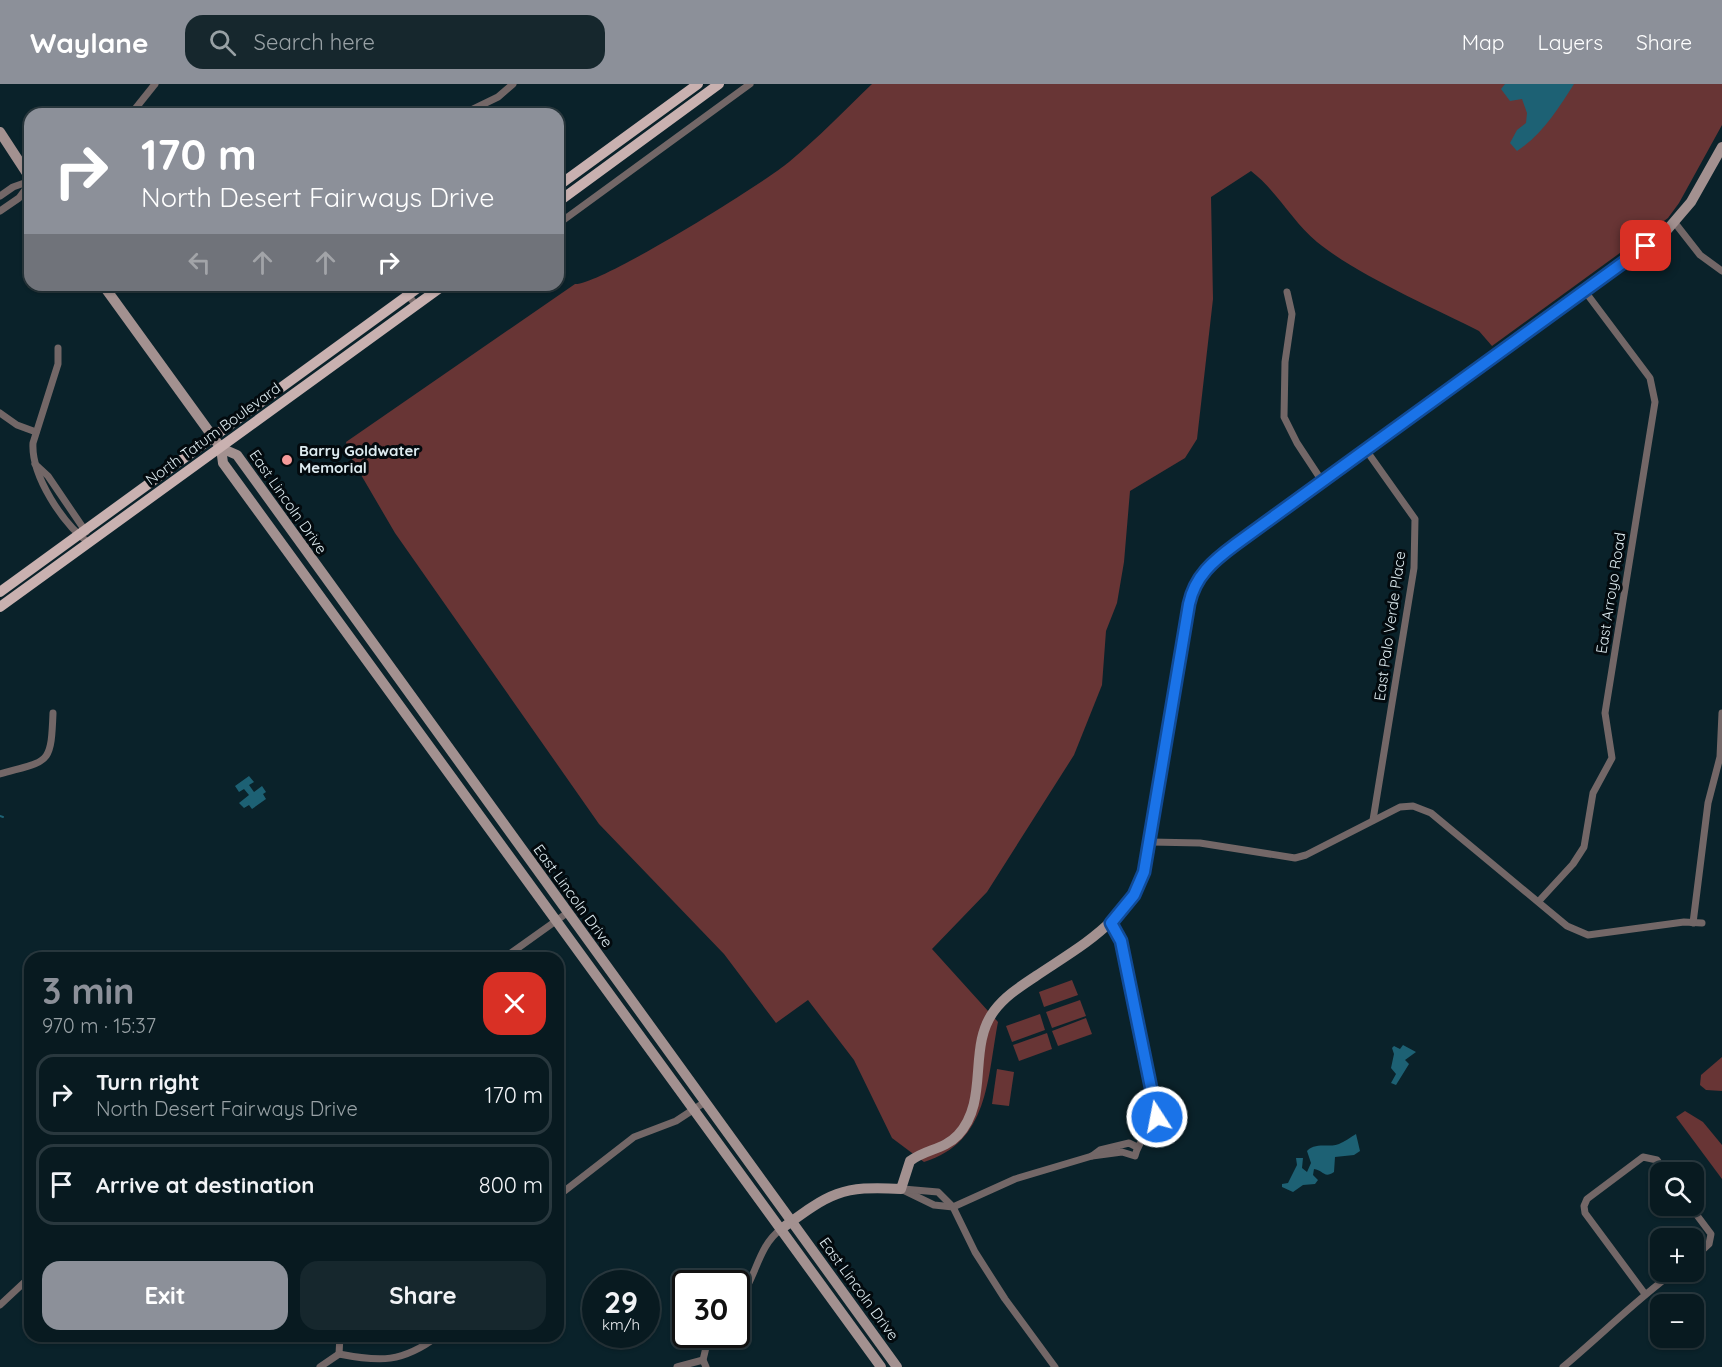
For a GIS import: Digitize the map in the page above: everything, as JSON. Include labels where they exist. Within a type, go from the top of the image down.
[{"type":"main road","points":[[564,198],[719,84]]},
{"type":"main road","points":[[564,181],[691,86]]},
{"type":"main road","points":[[0,132],[24,171]]},
{"type":"main road","points":[[781,1229],[831,1194],[851,1188],[901,1189],[910,1161],[943,1147],[958,1135],[967,1121],[977,1090],[984,1033],[995,1009],[1011,994],[1111,923],[1122,911],[1140,882],[1150,842],[1189,604],[1197,580],[1218,558],[1675,223],[1699,190],[1722,147]]},
{"type":"main road","name":"East Lincoln Drive","points":[[107,291],[213,437],[220,448],[223,463],[881,1367]]},
{"type":"main road","name":"North Tatum Boulevard","points":[[0,592],[414,291]]},
{"type":"main road","name":"North Tatum Boulevard","points":[[0,607],[436,291]]},
{"type":"main road","name":"East Lincoln Drive","points":[[220,448],[237,455],[897,1367]]},
{"type":"main road","points":[[871,1353],[882,1346]]},
{"type":"street","points":[[136,108],[155,84]]},
{"type":"street","points":[[475,108],[498,97],[513,84]]},
{"type":"street","points":[[564,220],[750,84]]},
{"type":"street","points":[[691,86],[697,100]]},
{"type":"street","points":[[0,196],[24,183]]},
{"type":"street","points":[[0,211],[19,198],[24,190]]},
{"type":"street","points":[[1675,223],[1700,255],[1722,271]]},
{"type":"street","name":"East Arroyo Road","points":[[1539,901],[1581,854],[1588,830],[1593,793],[1612,758],[1605,713],[1656,402],[1650,378],[1584,290]]},
{"type":"street","points":[[405,291],[416,305]]},
{"type":"street","points":[[1287,292],[1292,314],[1285,362],[1284,417],[1297,443],[1322,481]]},
{"type":"street","points":[[58,348],[58,364],[36,432],[32,453],[34,463],[48,476],[89,543]]},
{"type":"street","points":[[0,413],[17,425],[36,432]]},
{"type":"street","name":"East Palo Verde Place","points":[[1366,450],[1415,519],[1414,568],[1373,820]]},
{"type":"street","points":[[0,774],[41,762],[48,756],[51,749],[53,712]]},
{"type":"street","points":[[1693,922],[1708,803],[1720,757],[1722,713]]},
{"type":"street","points":[[1150,842],[1200,843],[1295,858],[1400,807],[1413,806],[1425,809],[1567,926],[1583,934],[1693,922],[1702,923]]},
{"type":"street","points":[[512,952],[567,913]]},
{"type":"street","points":[[901,1189],[934,1205],[953,1207],[1015,1179],[1092,1156],[1122,1152],[1135,1156],[1137,1147],[1146,1137],[1157,1117],[1121,941],[1111,923]]},
{"type":"street","points":[[564,1191],[634,1137],[676,1121],[705,1102]]},
{"type":"street","points":[[1092,1156],[1100,1150],[1129,1143],[1137,1147]]},
{"type":"street","points":[[1645,1294],[1585,1213],[1584,1206],[1587,1199],[1643,1157],[1658,1162]]},
{"type":"street","points":[[901,1189],[938,1192],[953,1207],[975,1252],[1005,1299],[1055,1367]]},
{"type":"street","points":[[1698,1216],[1711,1234],[1709,1244],[1704,1249]]},
{"type":"street","points":[[750,1279],[767,1241],[781,1229]]},
{"type":"street","points":[[1563,1367],[1661,1282]]},
{"type":"street","points":[[0,1305],[24,1283]]},
{"type":"street","points":[[339,1354],[340,1342]]},
{"type":"street","points":[[320,1367],[339,1354],[374,1360],[395,1359],[411,1354],[429,1342]]},
{"type":"street","points":[[677,1367],[705,1363],[708,1348]]},
{"type":"shaded area","points":[[872,84],[1722,84],[1722,125],[1679,203],[1668,218],[1492,346],[1479,331],[1374,279],[1334,255],[1308,234],[1269,188],[1251,171],[1211,197],[1213,299],[1197,439],[1185,458],[1130,491],[1124,562],[1117,603],[1106,631],[1102,685],[1074,755],[987,892],[932,949],[998,1022],[987,1086],[973,1124],[961,1140],[945,1153],[924,1162],[892,1138],[854,1060],[808,1000],[776,1023],[724,954],[599,824],[395,533],[350,456],[346,442],[575,284],[615,269],[647,252],[774,173],[810,143]]},
{"type":"shaded area","points":[[1072,980],[1078,995],[1044,1007],[1039,992]]},
{"type":"shaded area","points":[[1080,1000],[1086,1016],[1052,1028],[1046,1012]]},
{"type":"shaded area","points":[[1040,1014],[1045,1030],[1012,1042],[1006,1026]]},
{"type":"shaded area","points":[[1086,1018],[1092,1034],[1058,1046],[1052,1031]]},
{"type":"shaded area","points":[[1047,1033],[1052,1049],[1019,1061],[1013,1045]]},
{"type":"shaded area","points":[[1722,1057],[1722,1091],[1706,1090],[1700,1085],[1701,1075]]},
{"type":"shaded area","points":[[997,1069],[1014,1072],[1009,1106],[992,1104]]},
{"type":"shaded area","points":[[1685,1111],[1703,1122],[1722,1145],[1722,1179],[1676,1117]]},
{"type":"water","points":[[1505,84],[1574,84],[1542,129],[1517,151],[1510,143],[1517,130],[1526,123],[1527,113],[1522,99],[1510,101],[1501,89]]},
{"type":"water","points":[[249,776],[254,782],[249,785],[254,792],[262,786],[266,792],[263,794],[266,799],[252,809],[249,805],[244,808],[239,803],[249,795],[244,789],[239,792],[235,786]]},
{"type":"water","points":[[1403,1045],[1416,1052],[1405,1060],[1409,1064],[1396,1085],[1391,1083],[1396,1074],[1391,1068],[1394,1054],[1392,1048],[1394,1046],[1400,1049]]},
{"type":"water","points":[[1356,1134],[1360,1151],[1354,1155],[1335,1157],[1334,1172],[1326,1174],[1314,1169],[1313,1175],[1318,1180],[1315,1184],[1303,1185],[1293,1192],[1282,1187],[1282,1184],[1288,1183],[1297,1165],[1296,1158],[1303,1158],[1302,1168],[1307,1172],[1311,1163],[1307,1151],[1318,1146],[1339,1144]]},
{"type":"place","name":"Barry Goldwater Memorial","points":[[287,460]]},
{"type":"route","points":[[1157,1117],[1121,941],[1111,923],[1134,895],[1149,853],[1189,604],[1197,580],[1212,562],[1236,544],[1646,246]]}]
